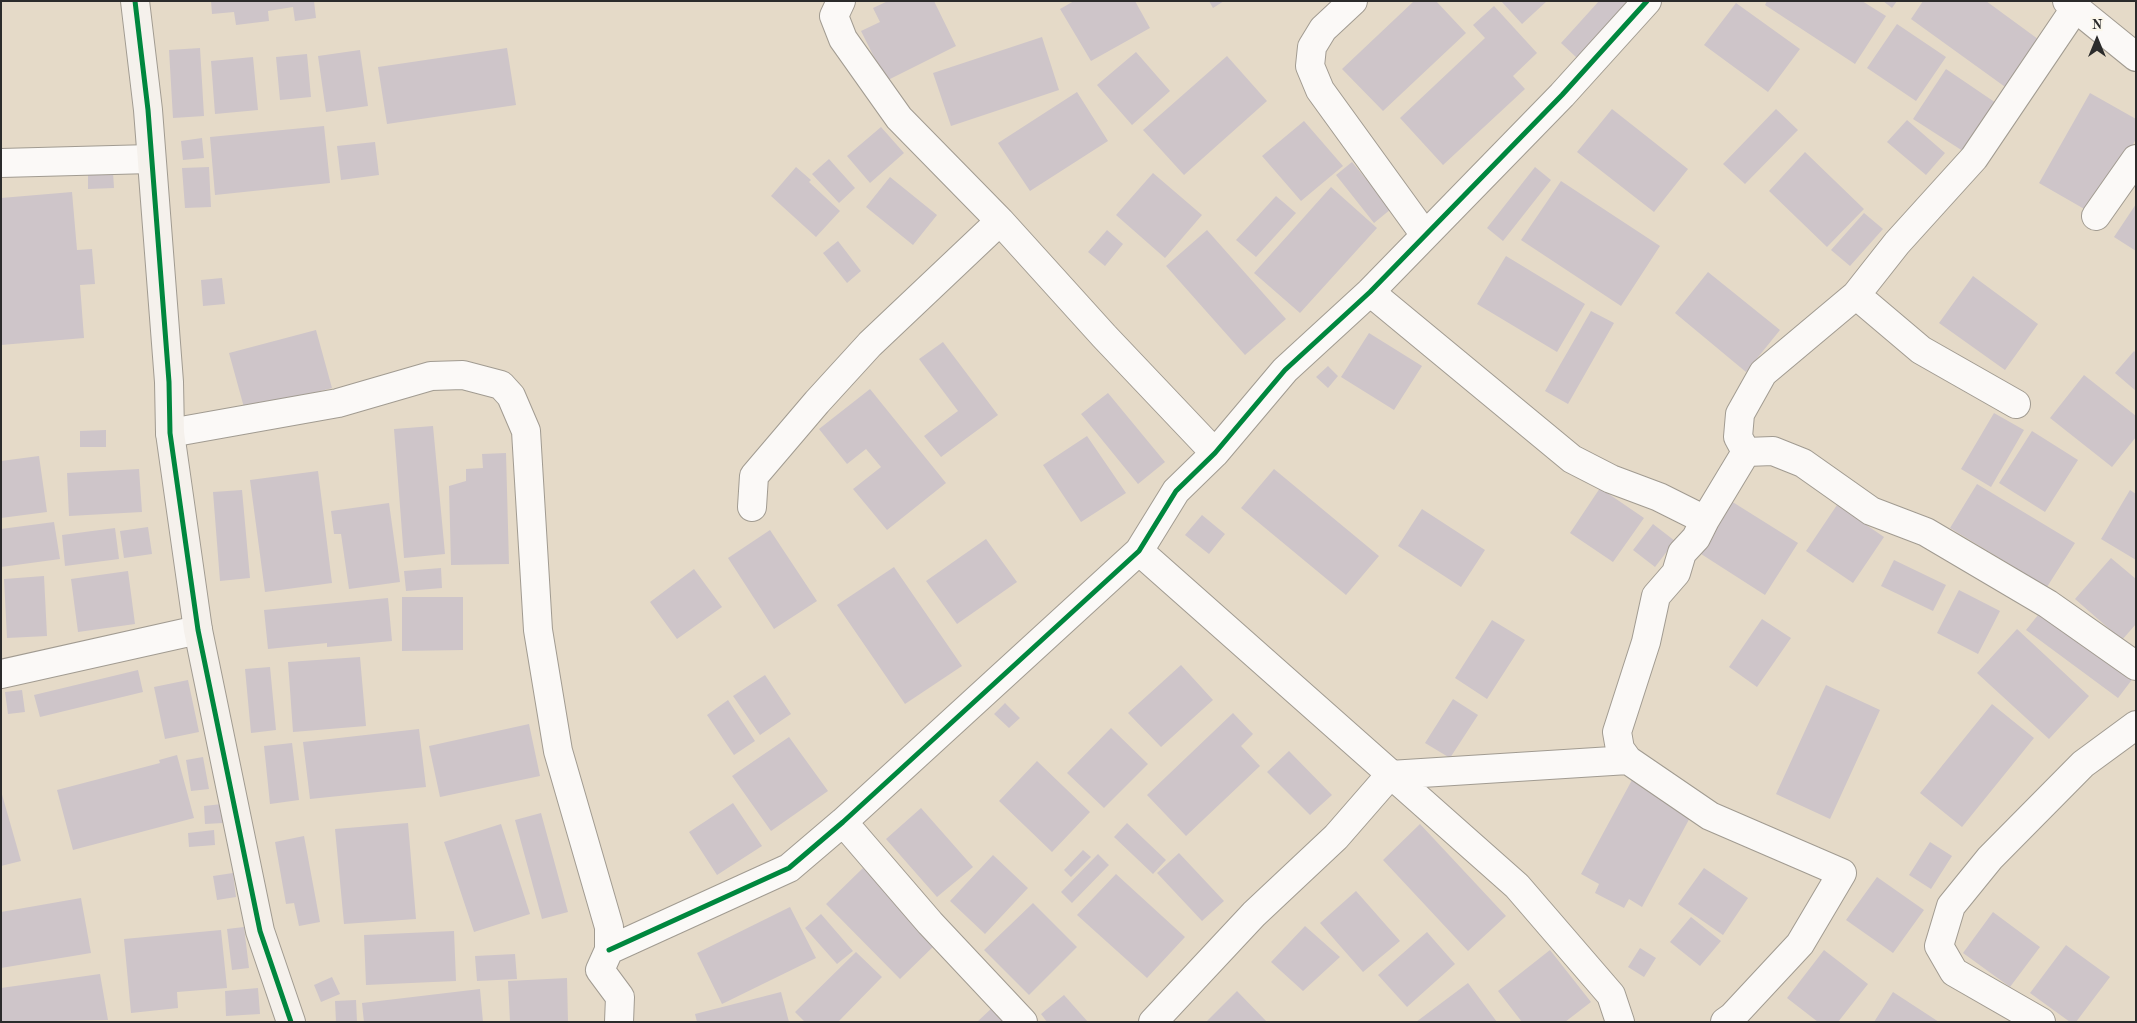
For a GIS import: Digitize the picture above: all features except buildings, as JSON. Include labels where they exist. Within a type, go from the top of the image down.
[{"type":"street","points":[[135,1],[151,159],[168,382],[170,433],[198,630],[260,931],[291,1022]]},
{"type":"street","points":[[841,1],[834,16],[843,39],[899,118],[1000,221],[1104,336],[1216,453]]},
{"type":"street","points":[[1353,1],[1323,29],[1312,47],[1310,66],[1320,90],[1425,235]]},
{"type":"street","points":[[609,950],[789,868],[843,822],[1139,551],[1176,491],[1216,453],[1285,370],[1370,292],[1562,95],[1647,1]]},
{"type":"street","points":[[1746,452],[1738,437],[1740,414],[1763,373],[1856,294],[1897,243],[1974,158],[2071,4],[2136,57]]},
{"type":"street","points":[[1,163],[151,159]]},
{"type":"street","points":[[2096,216],[2136,159]]},
{"type":"street","points":[[752,507],[754,476],[817,402],[870,344],[1000,221]]},
{"type":"street","points":[[1370,292],[1572,459],[1610,479],[1659,497],[1704,520]]},
{"type":"street","points":[[1856,294],[1921,350],[2016,404]]},
{"type":"street","points":[[170,433],[338,403],[431,376],[463,375],[501,386],[511,396],[526,431],[538,630],[558,751],[610,927],[609,950],[600,970],[620,997],[619,1022]]},
{"type":"street","points":[[1746,452],[1773,451],[1803,463],[1871,511],[1926,532],[2048,604],[2136,666]]},
{"type":"street","points":[[1725,1022],[1732,1017],[1800,944],[1842,873],[1710,816],[1628,760],[1620,748],[1618,732],[1646,642],[1656,596],[1676,573],[1682,553],[1696,538],[1704,520],[1746,452]]},
{"type":"street","points":[[1139,551],[1517,886],[1611,995],[1620,1022]]},
{"type":"street","points":[[1,674],[198,630]]},
{"type":"street","points":[[2041,1022],[1954,972],[1939,946],[1951,906],[1990,858],[2083,764],[2136,725]]},
{"type":"street","points":[[1153,1022],[1254,914],[1336,837],[1390,775],[1628,760]]},
{"type":"street","points":[[843,822],[930,923],[1023,1022]]},
{"type":"cycle path","points":[[135,1],[148,110],[169,382],[170,433],[198,630],[260,931],[291,1022]]},
{"type":"cycle path","points":[[609,950],[789,868],[843,822],[1139,551],[1176,491],[1215,453],[1285,370],[1370,292],[1562,95],[1647,1]]}]
